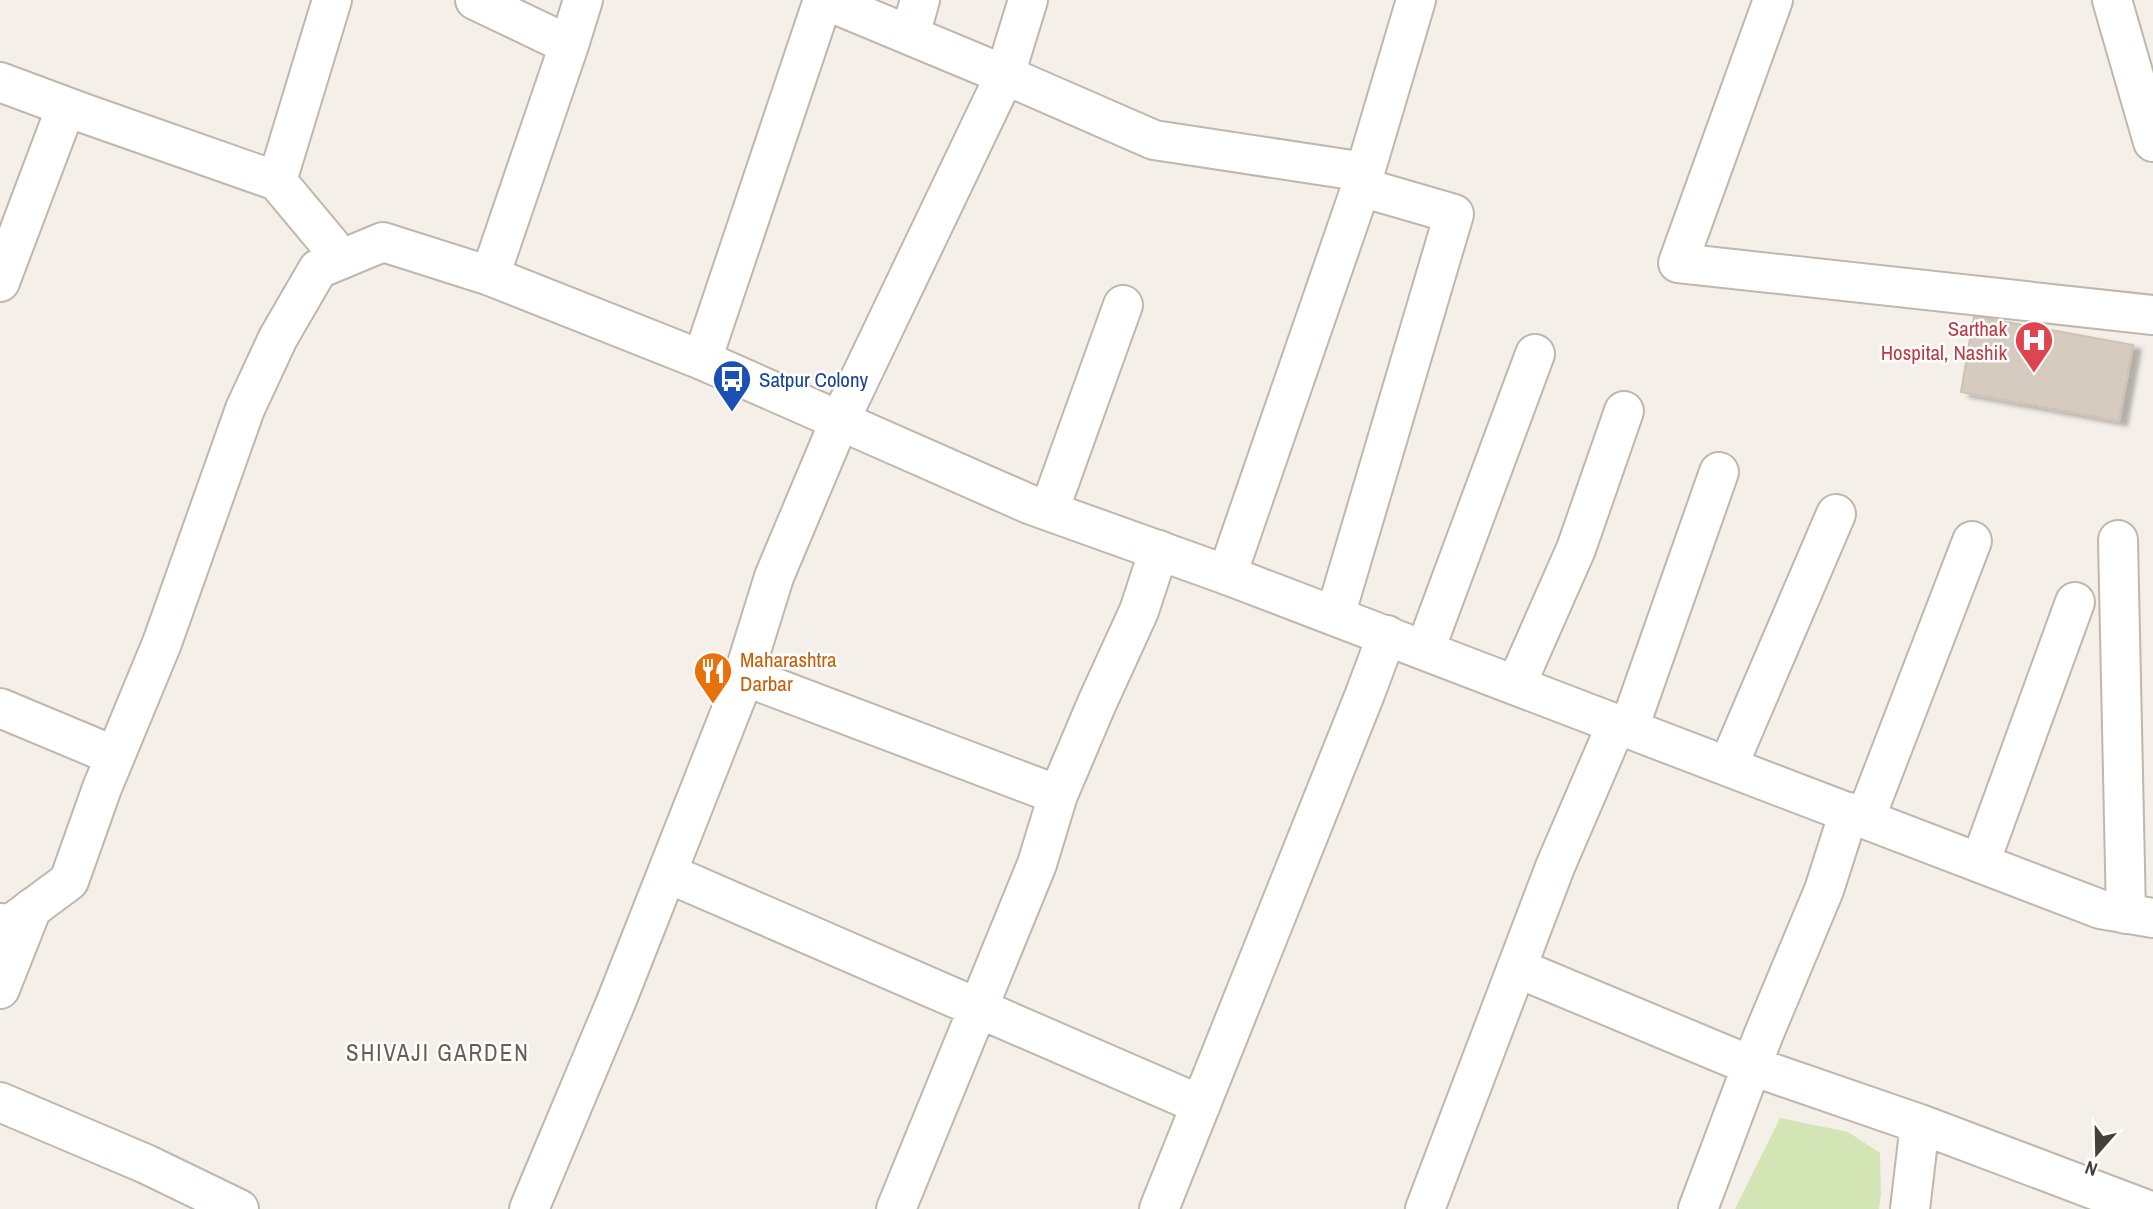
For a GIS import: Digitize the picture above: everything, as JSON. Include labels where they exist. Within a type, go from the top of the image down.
[{"type":"street","points":[[277,181],[332,0]]},
{"type":"street","points":[[475,0],[569,45]]},
{"type":"street","points":[[490,276],[583,0]]},
{"type":"street","points":[[702,359],[824,0],[915,18],[1005,75],[1154,139],[1366,172],[1416,0]]},
{"type":"street","points":[[528,1209],[616,1002],[744,676],[774,576],[840,420],[1005,75],[1028,0]]},
{"type":"street","points":[[1773,0],[1678,264],[2153,315]]},
{"type":"street","points":[[2112,0],[2153,142]]},
{"type":"street","points":[[0,82],[277,181],[342,259]]},
{"type":"street","points":[[0,282],[66,107]]},
{"type":"street","points":[[1227,575],[1361,187],[1454,214],[1335,616]]},
{"type":"street","points":[[0,989],[16,916],[69,881],[115,756],[162,643],[245,409],[278,338],[318,269],[383,242],[490,276],[702,359],[1049,511],[1387,635],[2101,909],[2139,916],[2118,540]]},
{"type":"street","points":[[1049,511],[1124,305]]},
{"type":"street","points":[[1425,650],[1535,354]]},
{"type":"street","points":[[1516,685],[1576,549],[1624,411]]},
{"type":"street","points":[[1425,1209],[1555,867],[1623,726],[1720,472]]},
{"type":"street","points":[[1728,766],[1836,514]]},
{"type":"street","points":[[1698,1209],[1752,1066],[1824,890],[1972,541]]},
{"type":"street","points":[[896,1209],[1037,864],[1058,795],[1139,611],[1159,550]]},
{"type":"street","points":[[1980,863],[2076,602]]},
{"type":"street","points":[[1159,1209],[1366,694],[1387,635]]},
{"type":"street","points":[[744,676],[1058,795]]},
{"type":"street","points":[[0,708],[115,756]]},
{"type":"street","points":[[667,873],[1201,1105]]},
{"type":"street","points":[[1517,968],[1752,1066],[1920,1124],[2144,1209]]},
{"type":"street","points":[[0,1102],[146,1164],[237,1209]]},
{"type":"street","points":[[1910,1209],[1920,1124]]},
{"type":"green space","points":[[1780,1118],[1848,1132],[1880,1153],[1879,1209],[1735,1209]]},
{"type":"building","points":[[1974,316],[2133,345],[2119,421],[1961,392]]},
{"type":"place","name":"Sarthak Hospital, Nashik","points":[[2034,374]]},
{"type":"place","name":"Satpur Colony","points":[[732,413]]},
{"type":"place","name":"Maharashtra Darbar","points":[[713,705]]},
{"type":"district","name":"SHIVAJI GARDEN","points":[[438,1052]]}]
